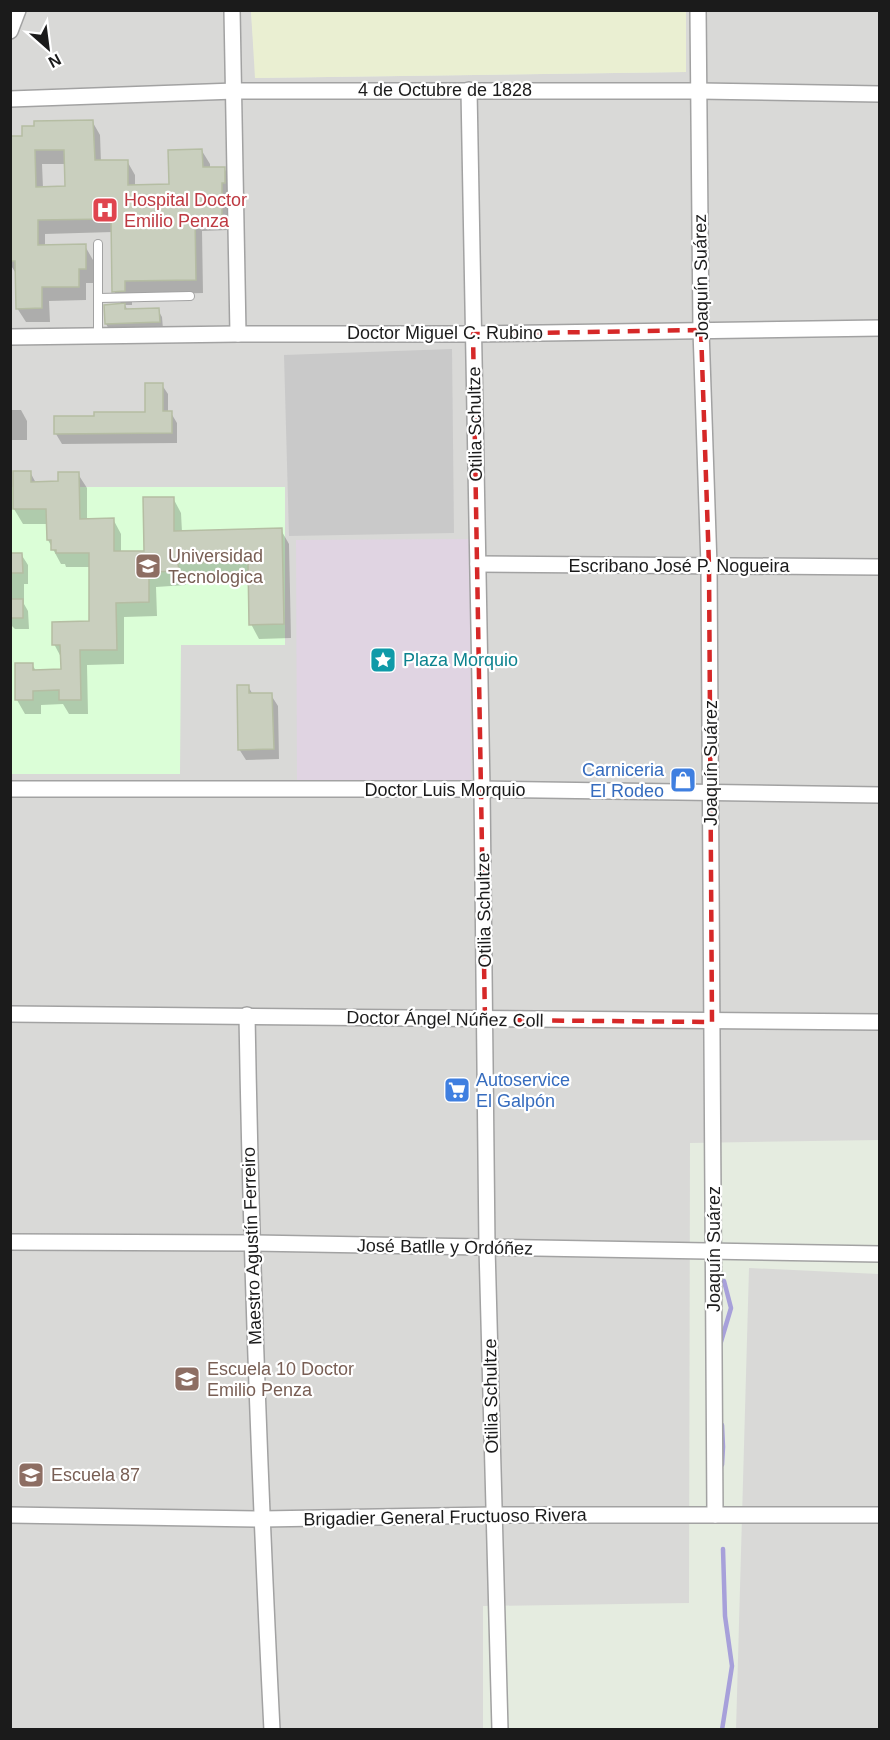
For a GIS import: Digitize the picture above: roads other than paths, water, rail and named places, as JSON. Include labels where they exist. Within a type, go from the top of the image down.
[{"type":"street","points":[[10,31],[18,10]]},
{"type":"street","points":[[232,10],[238,334]]},
{"type":"street","name":"Joaquín Suárez","points":[[698,10],[701,330],[709,566],[715,1515]]},
{"type":"street","name":"Otilia Schultze","points":[[469,90],[482,789],[487,1247],[500,1730]]},
{"type":"street","name":"4 de Octubre de 1828","points":[[10,99],[235,91],[699,91],[879,94]]},
{"type":"street","name":"Doctor Miguel C. Rubino","points":[[10,337],[879,328]]},
{"type":"street","name":"Escribano José P. Nogueira","points":[[478,564],[879,567]]},
{"type":"street","name":"Doctor Luis Morquio","points":[[10,789],[482,789],[879,795]]},
{"type":"street","name":"Doctor Ángel Núñez Coll","points":[[10,1014],[879,1023]]},
{"type":"street","name":"Maestro Agustín Ferreiro","points":[[247,1015],[251,1243],[272,1730]]},
{"type":"street","name":"José Batlle y Ordóñez","points":[[10,1242],[251,1243],[879,1254]]},
{"type":"street","name":"Brigadier General Fructuoso Rivera","points":[[10,1515],[262,1519],[494,1515],[879,1515]]},
{"type":"lane","points":[[98,244],[98,337]]},
{"type":"lane","points":[[99,298],[190,296]]},
{"type":"waterway","points":[[720,1345],[731,1308],[724,1281]]},
{"type":"waterway","points":[[722,1425],[722,1465]]},
{"type":"waterway","points":[[722,1730],[732,1666],[725,1616],[723,1549]]},
{"type":"place","name":"Hospital Doctor Emilio Penza","points":[[105,210]]},
{"type":"place","name":"Universidad Tecnologica","points":[[148,566]]},
{"type":"place","name":"Plaza Morquio","points":[[383,660]]},
{"type":"place","name":"Carniceria El Rodeo","points":[[683,780]]},
{"type":"place","name":"Autoservice El Galpón","points":[[457,1090]]},
{"type":"place","name":"Escuela 10 Doctor Emilio Penza","points":[[187,1379]]},
{"type":"place","name":"Escuela 87","points":[[31,1475]]}]
